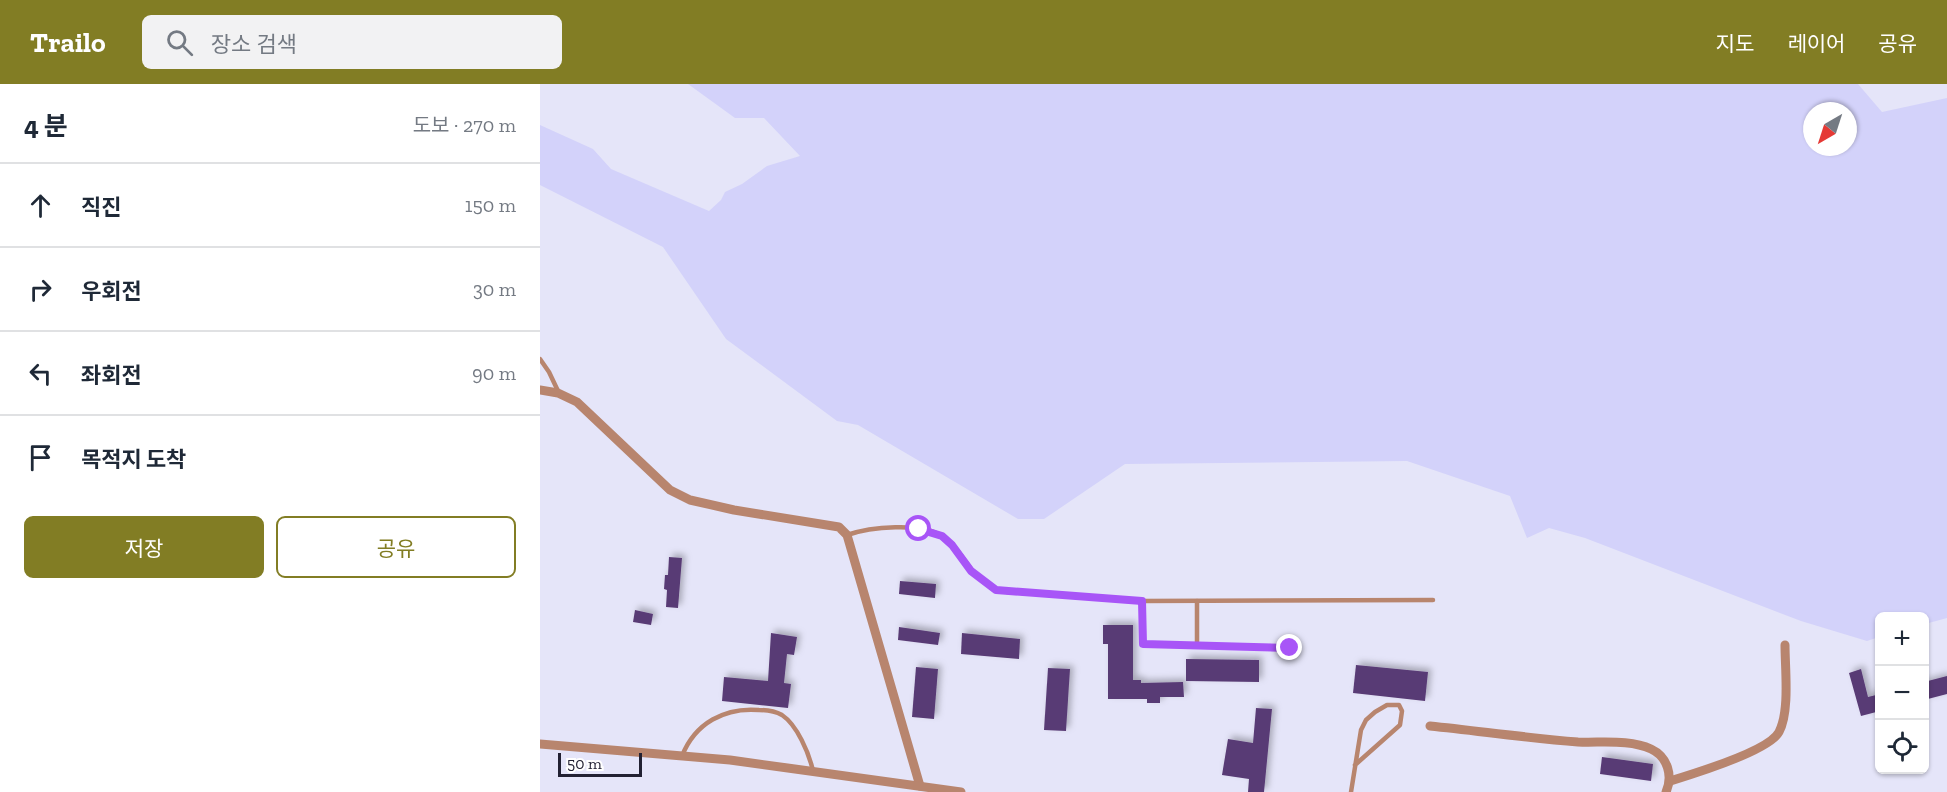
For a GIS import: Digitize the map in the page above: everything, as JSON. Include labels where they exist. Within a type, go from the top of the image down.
[{"type":"street","points":[[540,390],[558,393],[577,402],[669,490],[690,500],[734,510],[839,527],[847,535],[921,786]]},
{"type":"street","points":[[1670,782],[1722,764],[1774,741],[1785,714],[1785,645]]},
{"type":"street","points":[[1430,726],[1576,742],[1640,745],[1653,750],[1663,758],[1668,768],[1670,782],[1666,792]]},
{"type":"street","points":[[540,744],[730,760],[962,792]]},
{"type":"lane","points":[[540,358],[558,391]]},
{"type":"lane","points":[[847,535],[862,530],[890,528],[931,531],[942,536],[952,545],[971,571],[996,590],[1142,601],[1433,600]]},
{"type":"lane","points":[[1142,601],[1143,644],[1290,648]]},
{"type":"lane","points":[[1197,601],[1197,646]]},
{"type":"lane","points":[[1351,792],[1355,765],[1361,730],[1366,720],[1387,705],[1399,705],[1402,711],[1400,725],[1355,765]]},
{"type":"lane","points":[[682,756],[695,734],[723,713],[737,709],[768,710],[784,716],[793,727],[811,760],[813,771]]},
{"type":"shaded area","points":[[688,84],[1858,84],[1882,112],[1947,98],[1947,618],[1929,623],[1929,612],[1875,612],[1875,638],[1867,641],[1801,621],[1585,538],[1549,528],[1527,538],[1510,496],[1407,461],[1125,464],[1044,519],[1018,519],[858,425],[837,421],[726,339],[663,247],[540,185],[540,125],[593,149],[611,169],[709,211],[721,200],[725,192],[742,184],[767,166],[800,156],[764,118],[735,118]]},
{"type":"building","points":[[669,557],[682,558],[678,608],[666,607],[667,590],[664,589]]},
{"type":"building","points":[[900,581],[936,584],[935,598],[899,594]]},
{"type":"building","points":[[635,610],[653,614],[651,625],[633,622]]},
{"type":"building","points":[[1103,625],[1133,625],[1133,680],[1141,680],[1141,683],[1183,682],[1184,697],[1160,697],[1160,703],[1147,703],[1147,699],[1108,699],[1108,644],[1103,644]]},
{"type":"building","points":[[899,627],[940,633],[938,645],[898,640]]},
{"type":"building","points":[[771,633],[797,637],[794,655],[787,654],[784,683],[791,684],[788,708],[722,701],[724,677],[768,681]]},
{"type":"building","points":[[962,633],[1020,639],[1019,659],[961,654]]},
{"type":"building","points":[[1186,659],[1259,660],[1259,682],[1186,681]]},
{"type":"building","points":[[1356,665],[1428,672],[1425,701],[1353,693]]},
{"type":"building","points":[[916,667],[938,669],[934,719],[912,717]]},
{"type":"building","points":[[1048,668],[1070,669],[1066,731],[1044,730]]},
{"type":"building","points":[[1861,669],[1868,697],[1875,695],[1875,712],[1861,716],[1849,673]]},
{"type":"building","points":[[1947,676],[1947,694],[1929,699],[1929,681]]},
{"type":"building","points":[[1256,708],[1272,709],[1264,792],[1248,792],[1249,779],[1222,775],[1228,739],[1253,743]]},
{"type":"building","points":[[1602,757],[1653,764],[1651,781],[1600,774]]},
{"type":"route","points":[[919,529],[942,536],[952,545],[971,571],[996,590],[1142,601],[1143,644],[1290,648]]}]
